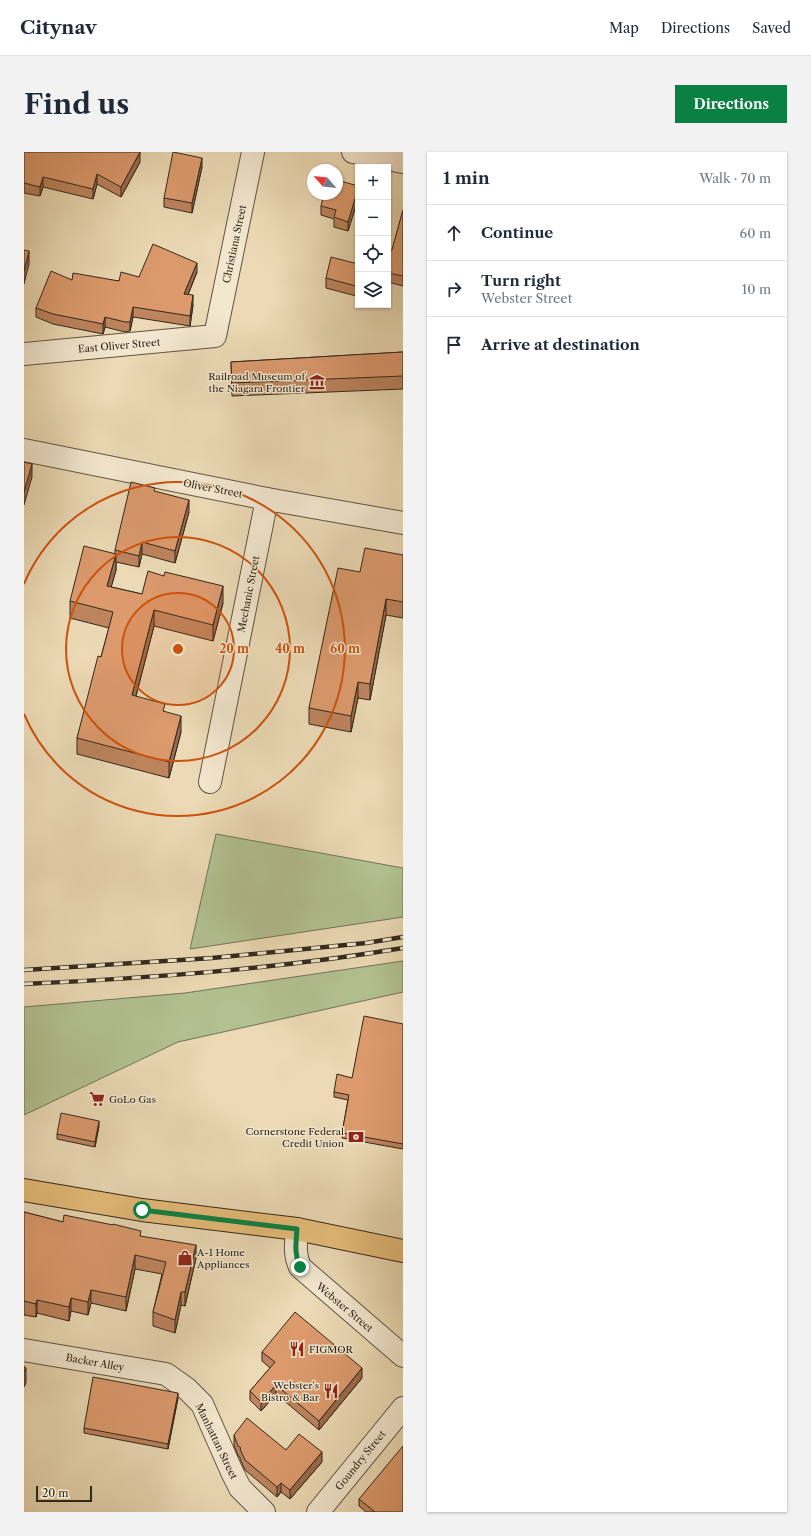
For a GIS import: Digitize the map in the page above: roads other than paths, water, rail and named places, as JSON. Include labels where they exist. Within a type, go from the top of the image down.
[{"type":"main road","points":[[24,1190],[142,1210],[297,1229],[403,1251]]},
{"type":"street","name":"Christiana Street","points":[[214,336],[253,152]]},
{"type":"street","points":[[353,152],[403,162]]},
{"type":"street","name":"East Oliver Street","points":[[24,354],[214,336]]},
{"type":"street","name":"Oliver Street","points":[[24,450],[267,499],[403,523]]},
{"type":"street","name":"Mechanic Street","points":[[210,782],[267,499]]},
{"type":"street","name":"Webster Street","points":[[297,1229],[295,1250],[300,1267],[403,1356]]},
{"type":"street","name":"Backer Alley","points":[[24,1350],[166,1374]]},
{"type":"street","name":"Manhattan Street","points":[[166,1374],[187,1389],[202,1404],[240,1488],[264,1512]]},
{"type":"street","name":"Goundry Street","points":[[318,1512],[403,1408]]},
{"type":"railway","points":[[24,970],[212,958],[366,943],[403,937]]},
{"type":"railway","points":[[24,984],[214,972],[309,962],[403,948]]},
{"type":"place","name":"Railroad Museum of the Niagara Frontier","points":[[317,382]]},
{"type":"place","name":"GoLo Gas","points":[[97,1099]]},
{"type":"place","name":"Cornerstone Federal Credit Union","points":[[356,1137]]},
{"type":"place","name":"A-1 Home Appliances","points":[[185,1258]]},
{"type":"place","name":"FIGMOR","points":[[297,1349]]},
{"type":"place","name":"Webster's Bistro & Bar","points":[[331,1391]]}]
